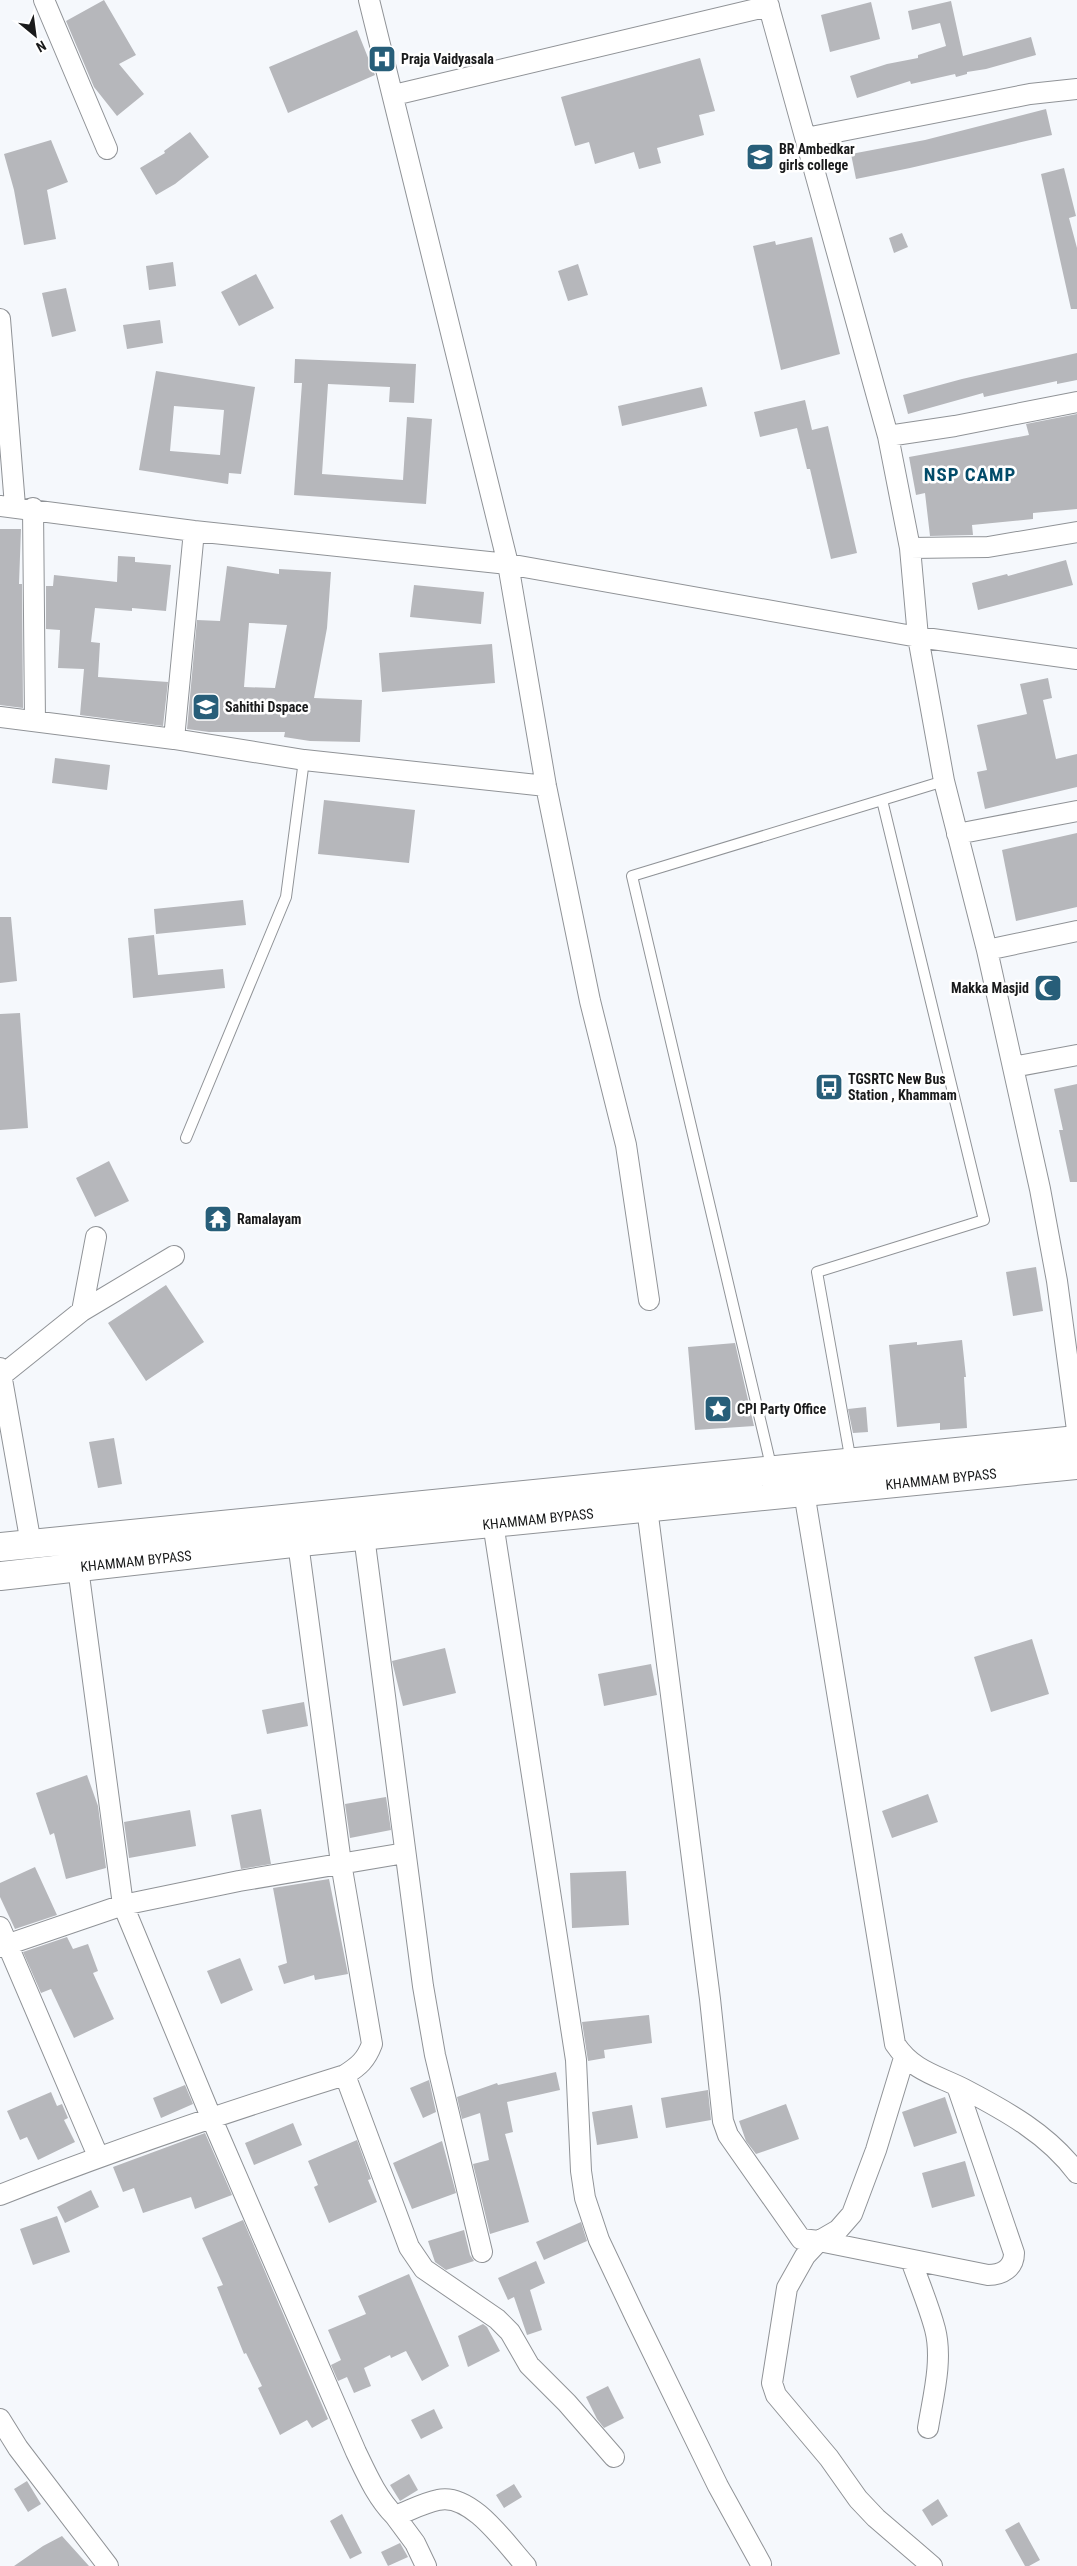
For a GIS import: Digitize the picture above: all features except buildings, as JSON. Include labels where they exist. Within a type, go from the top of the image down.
[{"type":"highway","name":"KHAMMAM BYPASS","points":[[0,1576],[493,1523],[656,1499],[772,1471],[1077,1440]]},
{"type":"highway","name":"KHAMMAM BYPASS","points":[[0,1547],[656,1499],[804,1492],[1077,1465]]},
{"type":"street","points":[[44,0],[106,149]]},
{"type":"street","points":[[369,0],[394,95],[508,564],[546,786],[590,1001],[626,1145],[649,1300]]},
{"type":"street","points":[[394,95],[768,3],[888,436],[910,548],[918,637],[944,781],[987,950],[1058,1281],[1077,1430]]},
{"type":"street","points":[[806,138],[1030,94],[1077,89]]},
{"type":"street","points":[[0,319],[35,721]]},
{"type":"street","points":[[888,436],[955,426],[1077,402]]},
{"type":"street","points":[[16,507],[194,530],[508,564],[918,637],[1077,660]]},
{"type":"street","points":[[174,739],[194,530]]},
{"type":"street","points":[[910,548],[988,547],[1077,532]]},
{"type":"street","points":[[0,717],[174,739],[304,760],[546,786]]},
{"type":"street","points":[[957,834],[1077,811]]},
{"type":"street","points":[[987,950],[1077,931]]},
{"type":"street","points":[[1013,1067],[1077,1055]]},
{"type":"street","points":[[82,1311],[96,1237]]},
{"type":"street","points":[[30,1544],[0,1372],[82,1311],[174,1256]]},
{"type":"street","points":[[804,1492],[895,2044],[904,2058],[918,2069],[957,2086],[1040,2134],[1064,2156],[1077,2173]]},
{"type":"street","points":[[656,1499],[723,2121],[728,2135],[802,2239],[988,2276],[996,2275],[1007,2270],[1014,2260],[1014,2253],[957,2086]]},
{"type":"street","points":[[493,1523],[576,2060],[581,2171],[585,2198],[599,2240],[635,2316],[718,2486],[761,2564]]},
{"type":"street","points":[[364,1536],[405,1853],[434,2055],[482,2252]]},
{"type":"street","points":[[0,2195],[98,2156],[211,2117],[345,2075],[362,2064],[372,2044],[341,1863],[298,1543]]},
{"type":"street","points":[[78,1568],[123,1905],[211,2117],[360,2460],[376,2493],[415,2543],[426,2566]]},
{"type":"street","points":[[98,2156],[2,1939],[123,1905],[239,1881],[405,1853]]},
{"type":"street","points":[[904,2058],[876,2150],[852,2214],[838,2230],[819,2241],[805,2256],[786,2288],[772,2371],[772,2383],[776,2395],[828,2458],[858,2499],[876,2518],[932,2566]]},
{"type":"street","points":[[345,2075],[409,2247],[424,2269],[497,2318],[510,2332],[529,2364],[567,2403],[614,2457]]},
{"type":"street","points":[[911,2260],[935,2330],[937,2350],[934,2391],[928,2428]]},
{"type":"street","points":[[0,2418],[18,2448],[108,2566]]},
{"type":"street","points":[[395,2516],[438,2499],[457,2500],[475,2510],[526,2566]]},
{"type":"lane","points":[[186,1138],[286,897],[304,760]]},
{"type":"lane","points":[[772,1471],[632,876],[944,781]]},
{"type":"lane","points":[[851,1463],[817,1272],[984,1220],[882,800]]},
{"type":"place","name":"Praja Vaidyasala","points":[[382,59]]},
{"type":"place","name":"BR Ambedkar girls college","points":[[760,157]]},
{"type":"place","name":"Sahithi Dspace","points":[[206,707]]},
{"type":"place","name":"Makka Masjid","points":[[1048,988]]},
{"type":"place","name":"TGSRTC New Bus Station , Khammam","points":[[829,1087]]},
{"type":"place","name":"Ramalayam","points":[[218,1219]]},
{"type":"place","name":"CPI Party Office","points":[[718,1409]]},
{"type":"district","name":"NSP CAMP","points":[[970,474]]}]
